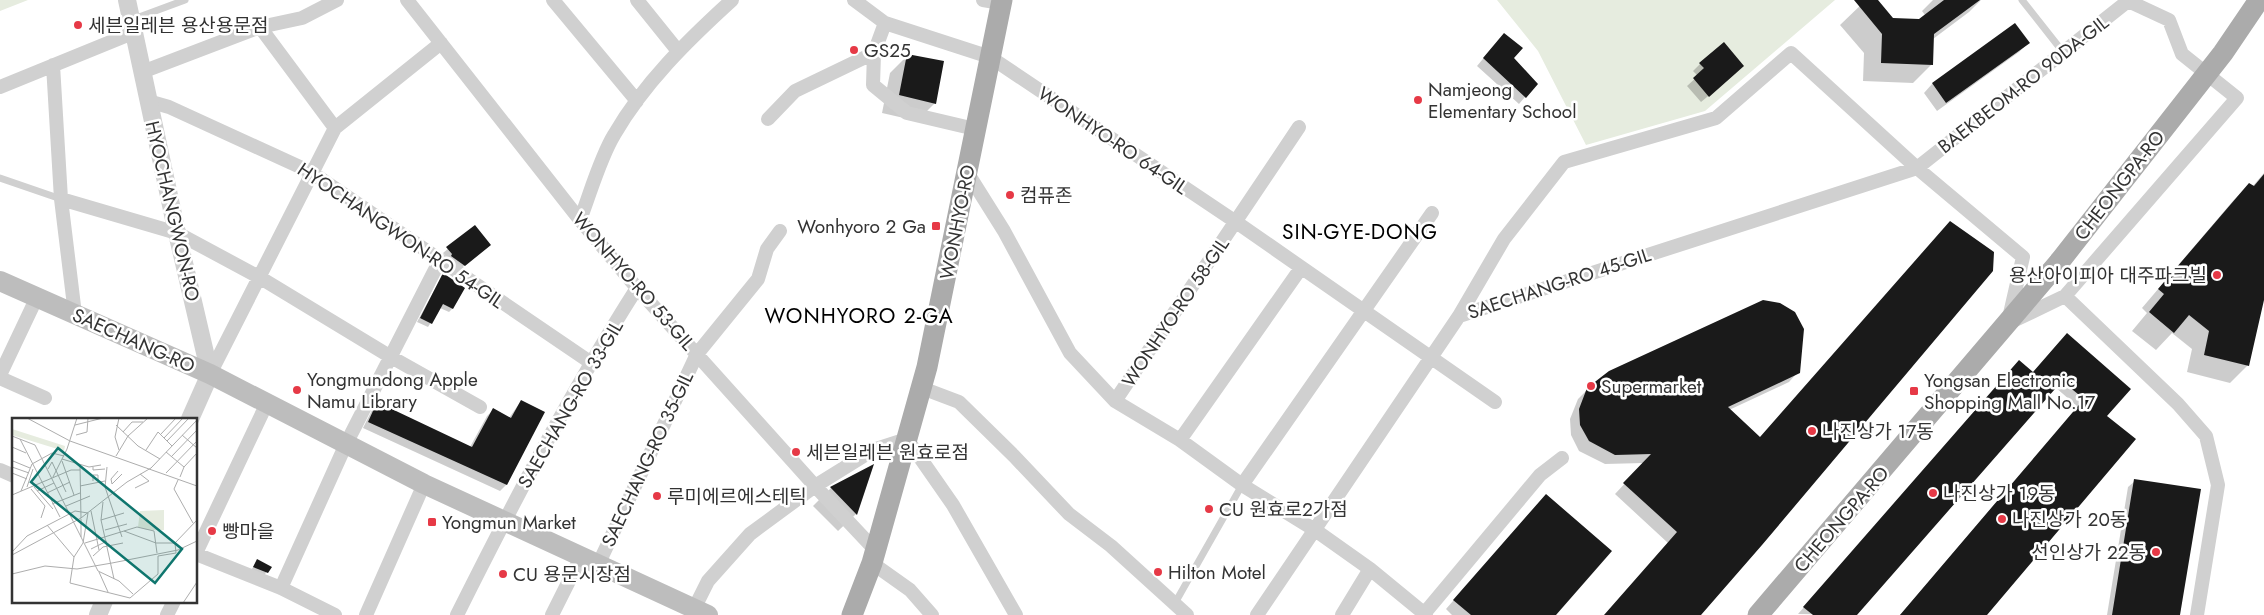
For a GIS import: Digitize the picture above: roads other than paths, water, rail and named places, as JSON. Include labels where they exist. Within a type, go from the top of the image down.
[{"type":"main road","name":"CHEONGPA-RO","points":[[1758,615],[2060,261],[2224,53],[2259,0]]},
{"type":"main road","name":"WONHYO-RO","points":[[852,615],[874,557],[922,388],[990,57],[996,1]]},
{"type":"main road","name":"SAECHANG-RO","points":[[0,281],[210,374],[424,484],[698,613]]},
{"type":"street","name":"HYOCHANGWON-RO","points":[[127,0],[177,233],[210,374]]},
{"type":"street","points":[[142,72],[260,27],[302,18],[337,0]]},
{"type":"street","name":"WONHYO-RO 53-GIL","points":[[407,0],[580,220],[638,288],[815,486],[874,557],[910,590],[932,615]]},
{"type":"street","points":[[553,0],[637,100]]},
{"type":"street","points":[[637,0],[678,51]]},
{"type":"street","name":"WONHYO-RO 64-GIL","points":[[854,0],[885,23],[990,57],[1236,222],[1495,402]]},
{"type":"street","points":[[580,220],[613,136],[637,100],[678,51],[728,1]]},
{"type":"street","points":[[2008,323],[2064,296],[2237,98],[2182,54],[2168,20],[2128,1]]},
{"type":"street","name":"BAEKBEOM-RO 90DA-GIL","points":[[1917,168],[2128,1]]},
{"type":"street","points":[[885,23],[874,53],[873,85],[907,113],[975,129]]},
{"type":"street","points":[[0,87],[53,65],[133,26]]},
{"type":"street","points":[[260,27],[335,128]]},
{"type":"street","points":[[190,418],[210,374],[335,128],[441,43]]},
{"type":"street","points":[[768,119],[794,91],[874,53]]},
{"type":"street","points":[[1459,316],[1504,239],[1564,162],[1716,118],[1791,54],[1917,168],[2023,256],[2008,323]]},
{"type":"street","points":[[53,65],[61,199],[75,314]]},
{"type":"street","name":"HYOCHANGWON-RO 54-GIL","points":[[148,101],[169,107],[312,172],[590,362]]},
{"type":"street","points":[[1236,222],[1299,127]]},
{"type":"street","name":"SAECHANG-RO 45-GIL","points":[[1257,615],[1430,356],[1459,316],[1917,168]]},
{"type":"street","name":"WONHYO-RO 58-GIL","points":[[967,172],[1004,231],[1070,353],[1115,401],[1180,440],[1242,485],[1315,530]]},
{"type":"street","points":[[61,199],[177,233],[259,277],[390,357],[480,406]]},
{"type":"street","points":[[1242,485],[1432,213]]},
{"type":"street","name":"WONHYO-RO 58-GIL","points":[[1115,401],[1236,222]]},
{"type":"street","name":"SAECHANG-RO 35-GIL","points":[[589,561],[697,354],[758,279],[767,249],[780,231]]},
{"type":"street","points":[[281,588],[346,444],[440,260]]},
{"type":"street","points":[[1180,440],[1301,268]]},
{"type":"street","name":"SAECHANG-RO 33-GIL","points":[[504,522],[590,362],[638,288]]},
{"type":"street","points":[[2064,296],[2178,404],[2206,436],[2218,485],[2197,615]]},
{"type":"street","points":[[37,297],[0,377],[45,398]]},
{"type":"street","points":[[922,388],[959,402],[1069,514],[1112,546],[1187,615]]},
{"type":"street","points":[[198,550],[267,403]]},
{"type":"street","points":[[815,486],[873,450],[907,439],[952,505],[1016,615]]},
{"type":"street","points":[[1315,530],[1370,569],[1424,614],[1540,475],[1562,458]]},
{"type":"street","points":[[0,470],[12,475]]},
{"type":"street","points":[[366,615],[424,484]]},
{"type":"street","name":"SAECHANG-RO","points":[[698,613],[708,581],[750,534],[815,486]]},
{"type":"street","points":[[457,615],[504,522]]},
{"type":"street","points":[[198,555],[281,588],[335,615]]},
{"type":"street","points":[[552,615],[589,561]]},
{"type":"street","points":[[1342,615],[1370,569]]},
{"type":"street","points":[[98,615],[104,602]]},
{"type":"street","points":[[167,615],[174,602]]},
{"type":"lane","points":[[133,26],[185,0]]},
{"type":"lane","points":[[2022,0],[2063,52]]},
{"type":"lane","points":[[0,178],[61,199]]},
{"type":"lane","points":[[1175,604],[1242,485]]},
{"type":"place","name":"세븐일레븐 용산용문점","points":[[78,25]]},
{"type":"place","name":"GS25","points":[[854,50]]},
{"type":"place","name":"Namjeong Elementary School","points":[[1418,100]]},
{"type":"place","name":"컴퓨존","points":[[1010,195]]},
{"type":"place","name":"Wonhyoro 2 Ga","points":[[936,226]]},
{"type":"place","name":"용산아이피아 대주파크빌","points":[[2217,275]]},
{"type":"place","name":"Supermarket","points":[[1591,386]]},
{"type":"place","name":"Yongmundong Apple Namu Library","points":[[297,390]]},
{"type":"place","name":"Yongsan Electronic Shopping Mall No.17","points":[[1914,391]]},
{"type":"place","name":"나진상가 17동","points":[[1812,431]]},
{"type":"place","name":"세븐일레븐 원효로점","points":[[796,452]]},
{"type":"place","name":"나진상가 19동","points":[[1933,493]]},
{"type":"place","name":"루미에르에스테틱","points":[[657,496]]},
{"type":"place","name":"CU 원효로2가점","points":[[1209,509]]},
{"type":"place","name":"나진상가 20동","points":[[2002,519]]},
{"type":"place","name":"Yongmun Market","points":[[432,522]]},
{"type":"place","name":"빵마을","points":[[212,531]]},
{"type":"place","name":"선인상가 22동","points":[[2156,552]]},
{"type":"place","name":"Hilton Motel","points":[[1158,572]]},
{"type":"place","name":"CU 용문시장점","points":[[503,574]]},
{"type":"district","name":"SIN-GYE-DONG","points":[[1360,232]]},
{"type":"district","name":"WONHYORO 2-GA","points":[[859,316]]}]
